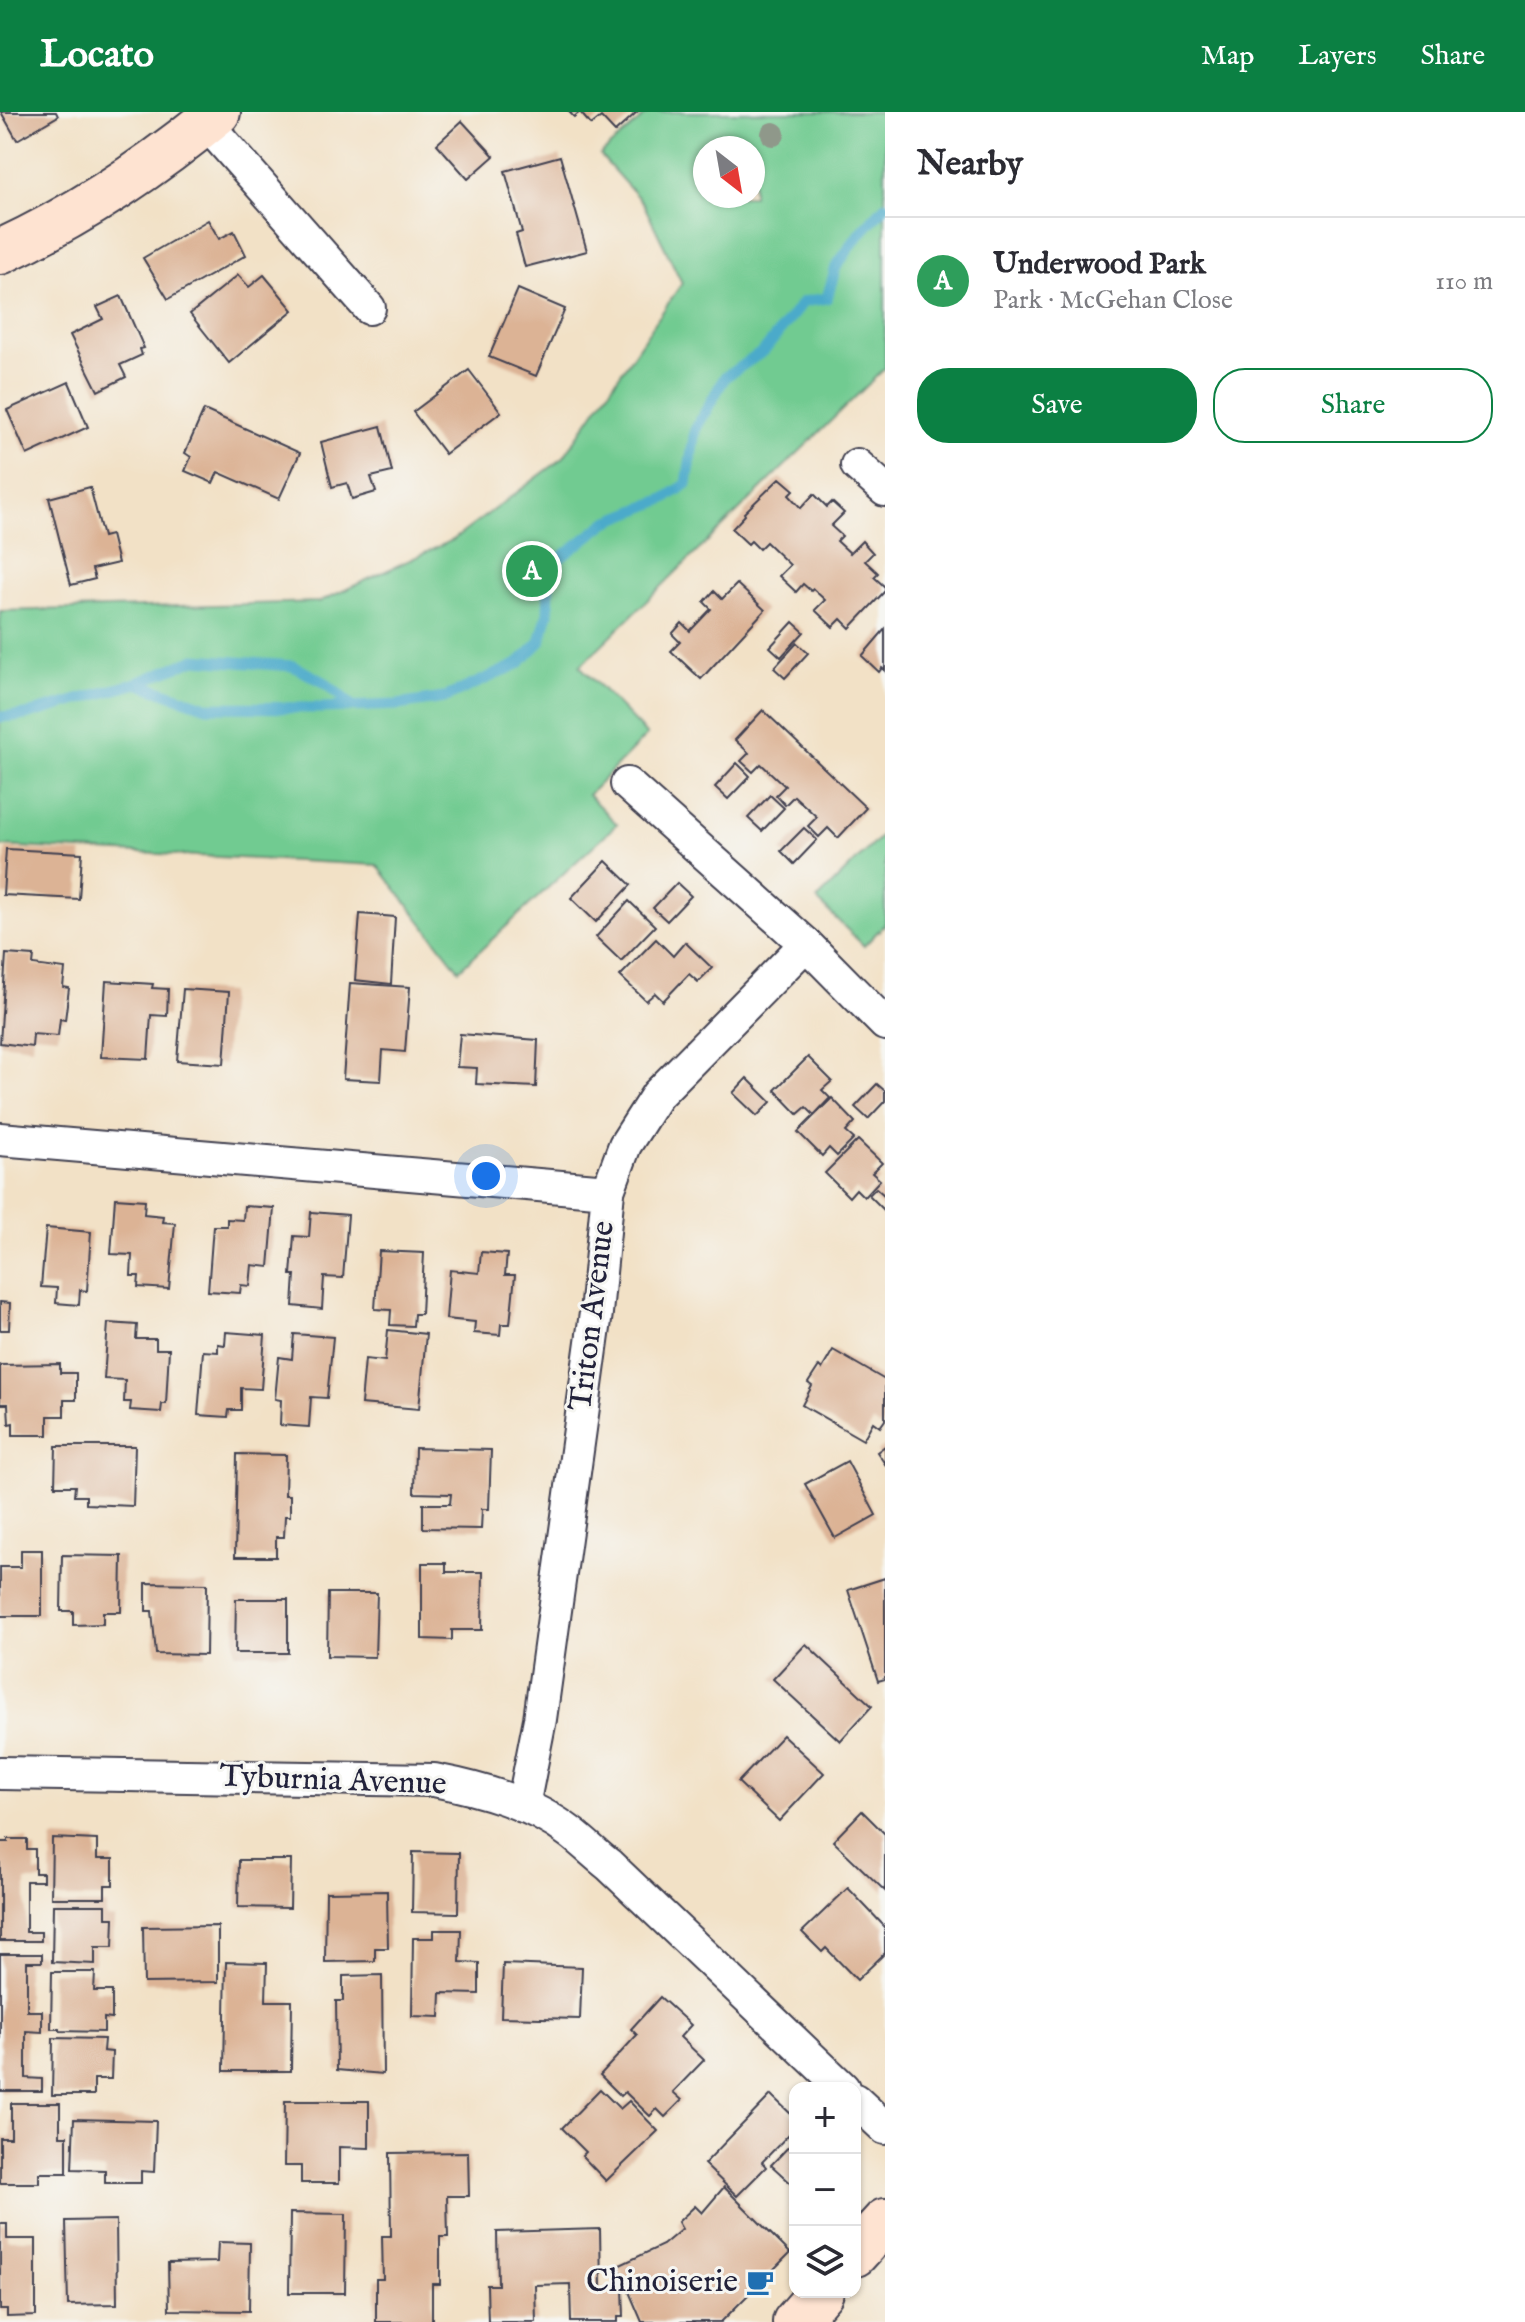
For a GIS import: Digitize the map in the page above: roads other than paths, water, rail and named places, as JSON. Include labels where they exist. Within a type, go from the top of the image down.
[{"type":"street","points":[[0,252],[62,220],[133,177],[211,117],[369,308]]},
{"type":"street","points":[[857,465],[885,490]]},
{"type":"street","points":[[627,784],[806,944],[885,1024]]},
{"type":"street","points":[[608,1191],[625,1145],[657,1095],[806,944]]},
{"type":"street","name":"Triton Avenue","points":[[0,1139],[608,1191],[592,1344],[540,1719],[523,1806]]},
{"type":"street","name":"Tyburnia Avenue","points":[[0,1773],[434,1780],[479,1789],[523,1806],[569,1831],[609,1865],[837,2082]]},
{"type":"street","points":[[861,2106],[885,2128]]},
{"type":"street","points":[[861,2247],[885,2221]]},
{"type":"street","points":[[795,2322],[816,2298]]},
{"type":"waterway","points":[[0,717],[26,715],[137,683],[207,707],[398,705],[444,698],[518,664],[540,642],[548,613],[549,584],[559,559],[607,522],[664,499],[687,484],[695,430],[725,377],[764,351],[803,302],[827,298],[836,267],[857,237],[885,206]]},
{"type":"waterway","points":[[137,683],[195,659],[293,666],[324,682],[351,705]]},
{"type":"place","name":"Underwood Park","points":[[532,571]]},
{"type":"place","name":"Chinoiserie","points":[[760,2282]]}]
